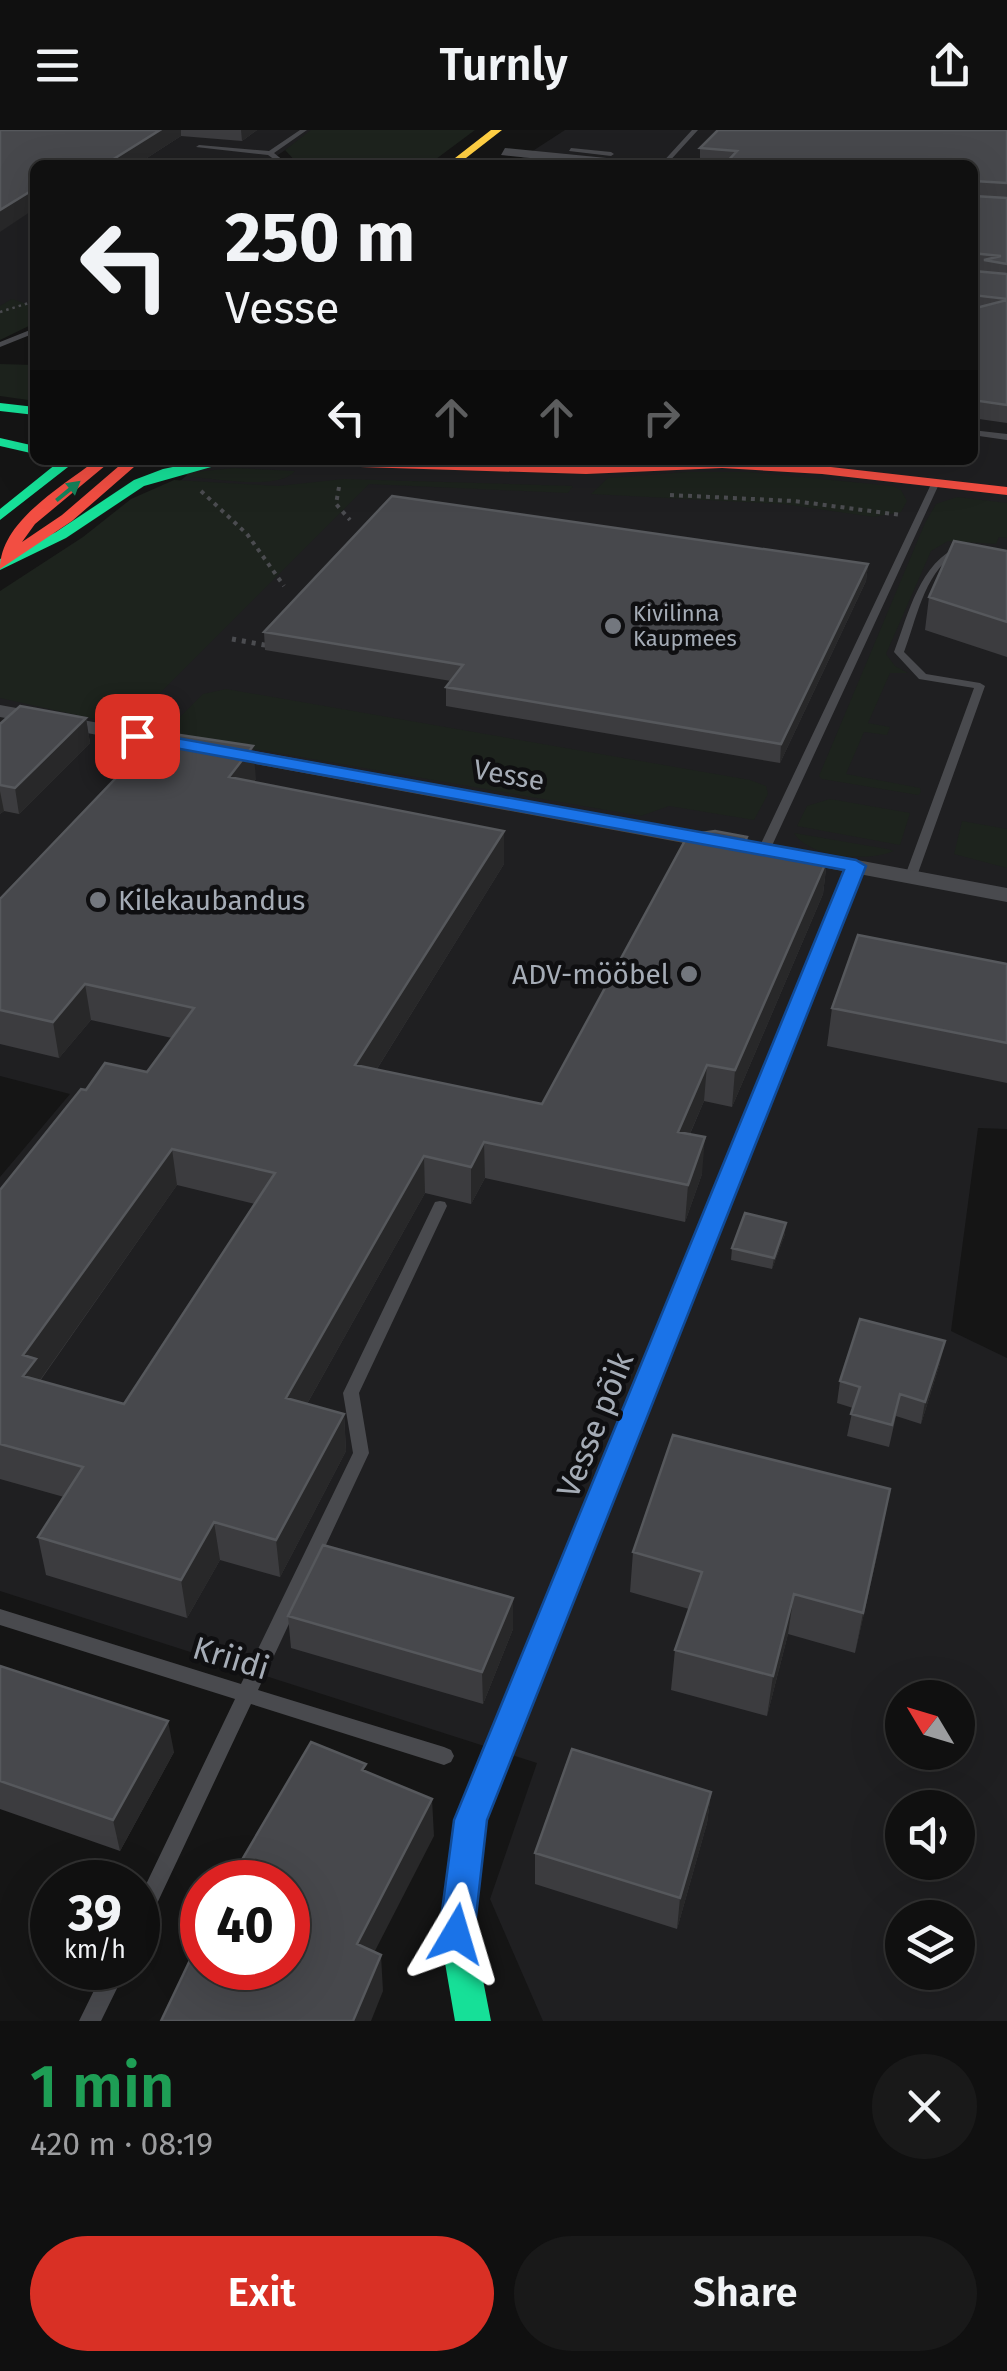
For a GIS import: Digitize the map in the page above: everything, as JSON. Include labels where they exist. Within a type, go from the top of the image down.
[{"type":"main road","points":[[465,160],[532,130]]},
{"type":"main road","points":[[0,407],[30,410]]},
{"type":"main road","points":[[0,424],[30,427]]},
{"type":"main road","points":[[0,438],[30,440]]},
{"type":"main road","points":[[0,438],[30,448]]},
{"type":"main road","points":[[25,496],[41,465]]},
{"type":"main road","points":[[0,516],[64,465]]},
{"type":"main road","points":[[0,563],[30,521],[99,465]]},
{"type":"main road","points":[[0,563],[67,518],[129,465]]},
{"type":"main road","points":[[0,563],[62,535],[139,483],[204,465]]},
{"type":"main road","points":[[739,465],[1007,490]]},
{"type":"main road","name":"Vesse põik","points":[[473,2021],[456,1934],[471,1820],[856,866]]},
{"type":"street","points":[[497,149],[594,160]]},
{"type":"street","name":"Vesse","points":[[0,711],[1007,895]]},
{"type":"lane","points":[[270,153],[304,130]]},
{"type":"lane","points":[[668,160],[695,130]]},
{"type":"lane","points":[[199,146],[270,153],[279,160]]},
{"type":"lane","points":[[571,150],[610,154]]},
{"type":"lane","points":[[0,345],[30,332]]},
{"type":"lane","points":[[978,433],[1007,437]]},
{"type":"lane","points":[[764,850],[936,482]]},
{"type":"lane","points":[[911,876],[980,686],[923,678],[900,652],[936,566],[946,553],[961,547],[977,547]]},
{"type":"lane","points":[[160,1876],[361,1453],[351,1394],[440,1206]]},
{"type":"lane","name":"Kriidi","points":[[0,1617],[444,1756]]},
{"type":"lane","points":[[90,2021],[105,1990]]},
{"type":"path","points":[[0,312],[30,303]]},
{"type":"path","points":[[341,476],[336,504],[350,520]]},
{"type":"path","points":[[193,486],[224,508],[248,534],[284,586]]},
{"type":"path","points":[[665,495],[794,501],[918,517]]},
{"type":"path","points":[[232,639],[288,649]]},
{"type":"shaded area","points":[[0,130],[315,130],[270,160],[30,160],[30,318],[0,332]]},
{"type":"shaded area","points":[[311,130],[475,130],[435,160],[294,160],[285,150]]},
{"type":"shaded area","points":[[565,130],[1007,130],[1007,1129],[978,1128],[951,1331],[1007,1358],[1007,2021],[543,2021],[490,1899],[537,1763],[0,1591],[0,1177],[70,1094],[0,1076],[0,633],[199,465],[978,465],[978,160],[519,160]]},
{"type":"shaded area","points":[[12,299],[30,305],[30,325],[0,340],[0,306]]},
{"type":"shaded area","points":[[0,364],[30,365],[30,400],[0,396]]},
{"type":"shaded area","points":[[234,468],[295,471],[275,481],[261,482],[189,477],[184,473]]},
{"type":"shaded area","points":[[749,472],[893,486],[901,490],[907,501],[901,512],[874,517],[783,504],[591,494],[608,478]]},
{"type":"shaded area","points":[[344,479],[573,486],[568,493],[369,484],[140,713],[114,721],[99,720],[0,698],[0,591],[83,537],[131,499],[174,480],[278,486]]},
{"type":"shaded area","points":[[957,497],[1007,503],[1007,538],[999,537],[996,544],[948,541],[931,551],[886,654],[895,666],[908,673],[890,673],[868,723],[890,727],[887,735],[864,732],[846,774],[920,788],[921,792],[918,795],[822,779],[819,776],[925,523],[936,504]]},
{"type":"shaded area","points":[[226,689],[750,780],[766,786],[768,794],[754,820],[669,806],[641,816],[179,736],[173,731],[173,724],[203,694]]},
{"type":"shaded area","points":[[830,799],[910,813],[900,845],[797,826],[807,806]]},
{"type":"shaded area","points":[[962,821],[1007,829],[1007,868],[954,854]]},
{"type":"shaded area","points":[[794,833],[894,851],[840,856],[812,848]]},
{"type":"building","points":[[0,130],[160,130],[112,160],[30,160],[30,192],[0,210]]},
{"type":"building","points":[[718,130],[1007,130],[1007,183],[978,181],[978,160],[729,160],[737,151],[700,148]]},
{"type":"building","points":[[978,196],[1007,198],[1007,264],[984,260],[1001,256],[978,254]]},
{"type":"building","points":[[978,271],[1007,274],[1007,299],[978,296]]},
{"type":"building","points":[[1007,300],[1007,405],[978,401],[978,307]]},
{"type":"building","name":"Kivilinna Kaupmees","points":[[392,496],[868,564],[781,744],[446,687],[463,665],[264,632]]},
{"type":"building","points":[[954,541],[1007,551],[1007,622],[929,597]]},
{"type":"building","points":[[20,706],[86,718],[15,788],[0,785],[0,724]]},
{"type":"building","points":[[160,732],[253,746],[229,777],[504,831],[355,1065],[542,1104],[688,835],[715,831],[747,837],[744,844],[827,860],[735,1070],[707,1065],[678,1132],[705,1137],[688,1185],[484,1142],[471,1167],[424,1156],[286,1398],[344,1414],[276,1540],[214,1522],[181,1580],[38,1537],[83,1467],[0,1444],[0,1190],[105,1063],[147,1072],[194,1008],[85,984],[53,1022],[0,1010],[0,899]],"holes":[[[172,1149],[275,1173],[124,1404],[23,1376],[36,1359],[23,1355]]]},
{"type":"building","points":[[858,935],[1007,964],[1007,1043],[832,1008]]},
{"type":"building","points":[[745,1213],[786,1223],[774,1258],[732,1248]]},
{"type":"building","points":[[860,1319],[945,1341],[925,1402],[900,1394],[892,1425],[851,1414],[860,1387],[840,1381]]},
{"type":"building","points":[[673,1435],[890,1489],[863,1613],[794,1594],[773,1676],[675,1650],[702,1572],[633,1552]]},
{"type":"building","points":[[323,1545],[513,1598],[482,1672],[288,1616]]},
{"type":"building","points":[[0,1666],[168,1721],[113,1820],[0,1781]]},
{"type":"building","points":[[311,1742],[366,1764],[362,1770],[432,1799],[357,1944],[381,1955],[353,2021],[161,2021],[180,1981],[180,1990],[310,1990],[310,1860],[242,1860]]},
{"type":"building","points":[[572,1749],[711,1792],[680,1898],[535,1853]]},
{"type":"traffic: fast","points":[[0,407],[30,410]]},
{"type":"traffic: fast","points":[[0,442],[30,449]]},
{"type":"traffic: fast","points":[[0,516],[64,465]]},
{"type":"traffic: fast","points":[[0,565],[61,535],[139,483],[204,465]]},
{"type":"traffic: fast","points":[[473,2021],[457,1934],[471,1820],[590,1525]]},
{"type":"traffic: slow","points":[[458,160],[497,130]]},
{"type":"traffic: slow","points":[[590,1525],[856,866]]},
{"type":"traffic: jam","points":[[0,560],[30,521],[99,465]]},
{"type":"traffic: jam","points":[[0,564],[67,518],[129,465]]},
{"type":"traffic: jam","points":[[426,465],[586,470],[704,465]]},
{"type":"traffic: jam","points":[[736,465],[822,470],[1007,491]]},
{"type":"place","name":"Kivilinna Kaupmees","points":[[613,626]]},
{"type":"place","name":"Kilekaubandus","points":[[98,900]]},
{"type":"place","name":"ADV-mööbel","points":[[689,974]]},
{"type":"route","points":[[137,736],[856,866],[471,1820],[456,1934]]}]
